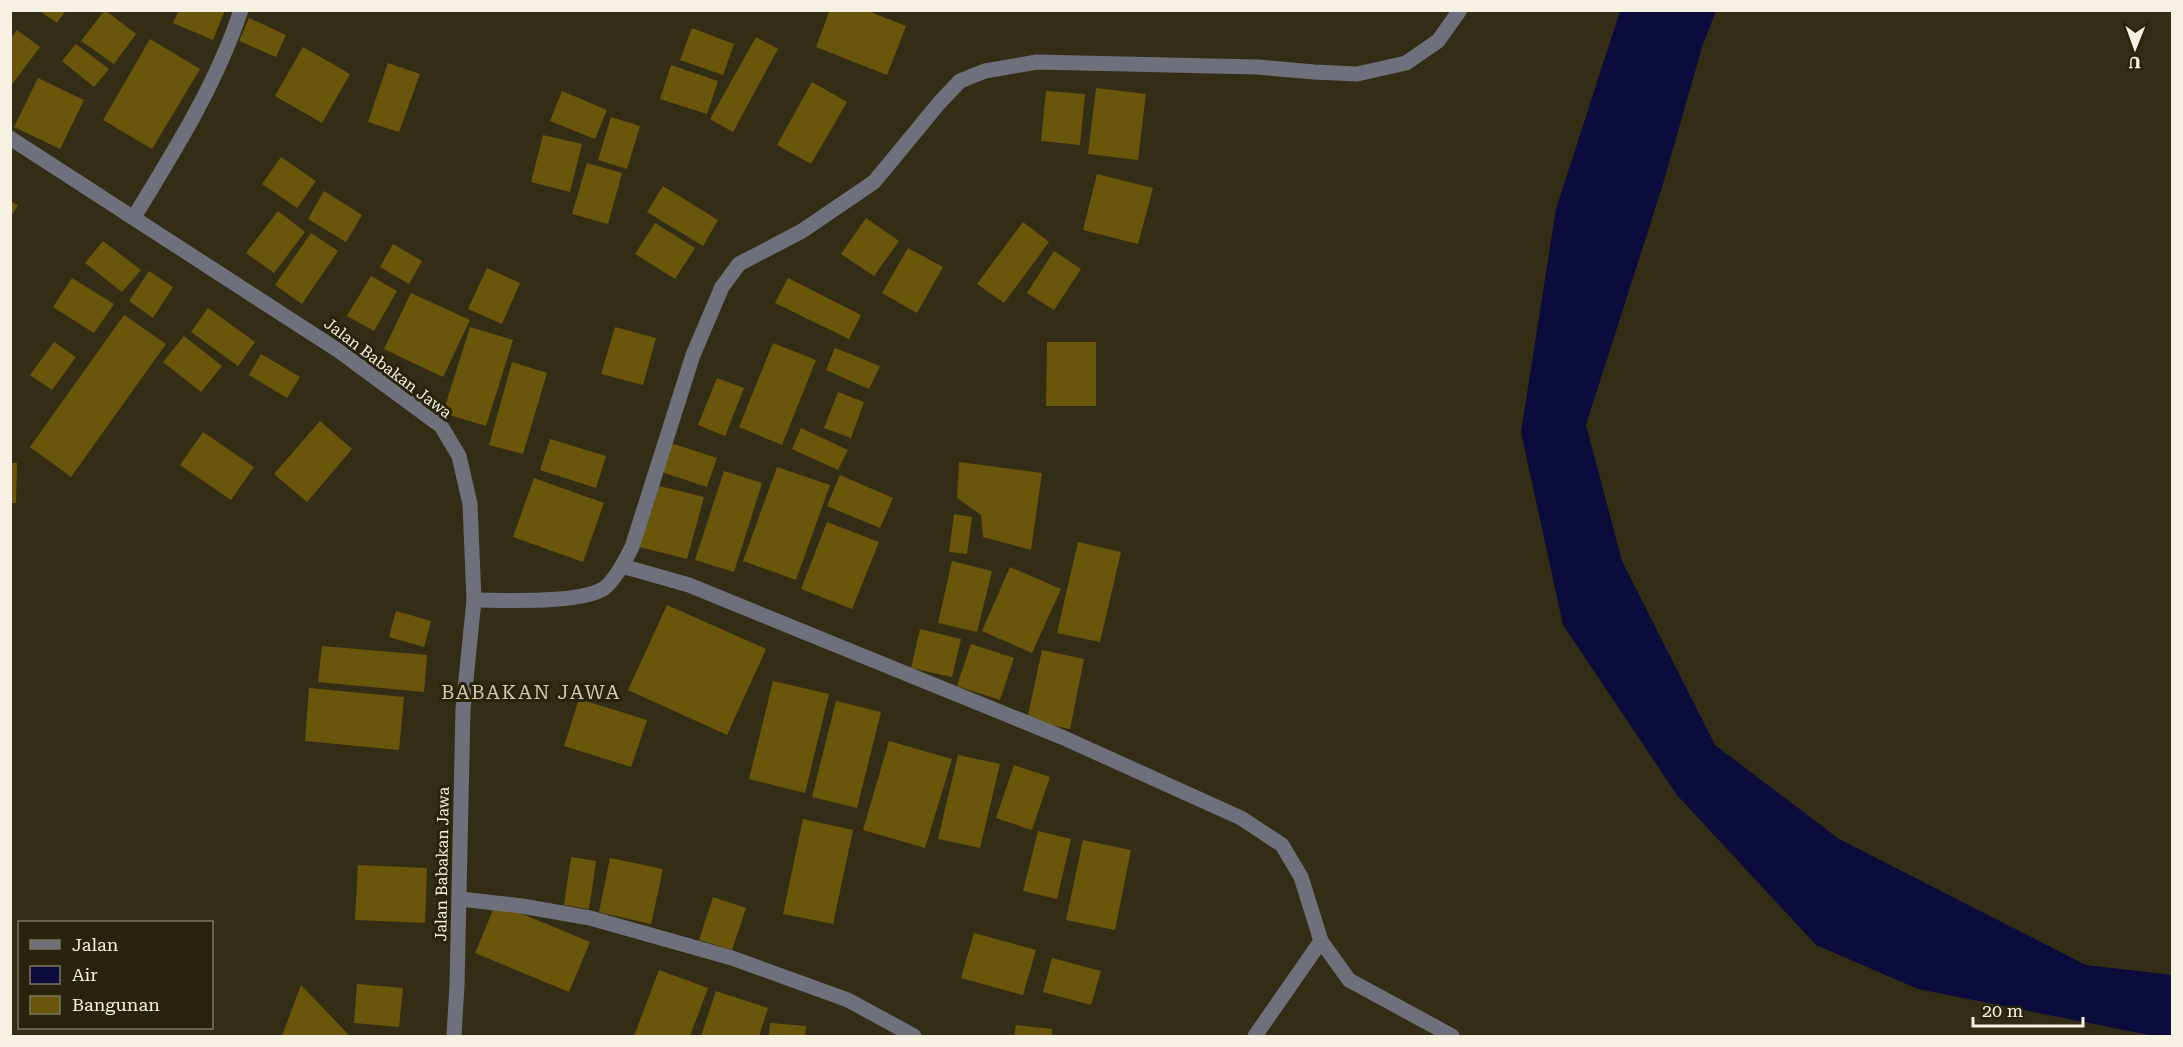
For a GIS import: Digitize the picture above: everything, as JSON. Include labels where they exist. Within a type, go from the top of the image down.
[{"type":"street","points":[[134,217],[200,108],[230,43],[241,10]]},
{"type":"street","points":[[474,600],[535,600],[584,595],[604,588],[622,566],[632,547],[693,355],[722,287],[739,264],[802,231],[874,182],[960,81],[985,71],[1037,62],[1257,67],[1357,74],[1406,63],[1438,41],[1460,10]]},
{"type":"street","name":"Jalan Babakan Jawa","points":[[10,138],[339,351],[441,426],[459,456],[470,504],[474,600],[464,709],[454,1036]]},
{"type":"street","points":[[622,566],[689,585],[1064,738],[1241,818],[1282,845],[1300,877],[1321,941],[1349,980],[1452,1036]]},
{"type":"street","points":[[460,898],[590,918],[732,958],[848,1000],[914,1036]]},
{"type":"street","points":[[1255,1036],[1321,941]]},
{"type":"water","points":[[1620,11],[1716,11],[1702,47],[1663,184],[1586,425],[1622,561],[1715,745],[1839,839],[2086,965],[2172,975],[2172,1036],[2154,1036],[1918,989],[1816,945],[1677,795],[1563,625],[1521,432],[1556,209]]},
{"type":"building","points":[[38,10],[66,10],[57,23]]},
{"type":"building","points":[[105,10],[136,34],[114,64],[81,41]]},
{"type":"building","points":[[179,10],[225,10],[213,40],[173,23]]},
{"type":"building","points":[[830,10],[865,10],[906,26],[887,75],[816,47]]},
{"type":"building","points":[[249,18],[286,35],[276,57],[239,41]]},
{"type":"building","points":[[692,28],[734,44],[723,75],[680,60]]},
{"type":"building","points":[[17,30],[40,47],[10,87],[10,39]]},
{"type":"building","points":[[756,37],[778,49],[733,132],[710,119]]},
{"type":"building","points":[[150,39],[200,69],[152,149],[103,120]]},
{"type":"building","points":[[76,44],[109,69],[94,87],[62,61]]},
{"type":"building","points":[[303,47],[350,74],[322,123],[275,96]]},
{"type":"building","points":[[388,63],[420,74],[399,132],[368,122]]},
{"type":"building","points":[[671,65],[718,81],[707,114],[660,99]]},
{"type":"building","points":[[38,78],[84,100],[60,149],[14,127]]},
{"type":"building","points":[[812,82],[847,102],[811,164],[777,145]]},
{"type":"building","points":[[1096,88],[1146,94],[1138,160],[1088,154]]},
{"type":"building","points":[[562,91],[607,110],[595,139],[550,121]]},
{"type":"building","points":[[1046,91],[1085,94],[1080,145],[1041,141]]},
{"type":"building","points":[[611,117],[640,126],[627,169],[598,160]]},
{"type":"building","points":[[543,135],[582,144],[570,192],[531,182]]},
{"type":"building","points":[[281,157],[316,181],[297,208],[262,184]]},
{"type":"building","points":[[587,163],[622,173],[608,224],[572,214]]},
{"type":"building","points":[[1097,174],[1153,188],[1138,244],[1083,230]]},
{"type":"building","points":[[663,186],[718,220],[703,246],[647,212]]},
{"type":"building","points":[[324,191],[362,215],[346,242],[308,219]]},
{"type":"building","points":[[10,201],[18,205],[10,218]]},
{"type":"building","points":[[278,211],[305,232],[274,273],[246,253]]},
{"type":"building","points":[[866,218],[899,241],[874,276],[841,254]]},
{"type":"building","points":[[1023,222],[1049,242],[1004,303],[977,284]]},
{"type":"building","points":[[655,223],[695,248],[675,279],[635,254]]},
{"type":"building","points":[[311,233],[338,251],[302,304],[275,285]]},
{"type":"building","points":[[103,241],[141,270],[122,292],[85,263]]},
{"type":"building","points":[[393,244],[422,261],[409,284],[380,267]]},
{"type":"building","points":[[908,248],[943,267],[917,313],[882,293]]},
{"type":"building","points":[[1054,251],[1081,269],[1054,310],[1027,293]]},
{"type":"building","points":[[487,268],[520,283],[502,324],[468,309]]},
{"type":"building","points":[[149,271],[173,287],[153,318],[129,301]]},
{"type":"building","points":[[371,276],[397,291],[374,331],[347,316]]},
{"type":"building","points":[[72,278],[114,304],[94,333],[53,307]]},
{"type":"building","points":[[788,278],[861,315],[849,339],[775,303]]},
{"type":"building","points":[[411,293],[470,320],[443,377],[384,349]]},
{"type":"building","points":[[208,308],[255,342],[238,366],[191,332]]},
{"type":"building","points":[[124,315],[166,344],[71,477],[30,447]]},
{"type":"building","points":[[470,327],[513,340],[486,426],[443,413]]},
{"type":"building","points":[[615,327],[656,338],[643,385],[601,374]]},
{"type":"building","points":[[184,336],[222,366],[201,392],[163,362]]},
{"type":"building","points":[[54,342],[76,357],[52,390],[30,375]]},
{"type":"building","points":[[1047,342],[1096,342],[1096,406],[1046,406]]},
{"type":"building","points":[[773,343],[816,360],[782,445],[739,427]]},
{"type":"building","points":[[835,348],[880,366],[869,389],[826,370]]},
{"type":"building","points":[[261,354],[300,377],[287,398],[249,375]]},
{"type":"building","points":[[512,362],[547,373],[523,454],[489,445]]},
{"type":"building","points":[[717,378],[744,388],[725,436],[698,425]]},
{"type":"building","points":[[838,392],[864,402],[851,438],[824,428]]},
{"type":"building","points":[[320,421],[352,449],[307,502],[274,474]]},
{"type":"building","points":[[801,428],[848,450],[838,470],[792,449]]},
{"type":"building","points":[[203,432],[254,467],[231,500],[180,465]]},
{"type":"building","points":[[550,439],[606,456],[596,488],[540,470]]},
{"type":"building","points":[[671,443],[717,458],[707,487],[662,472]]},
{"type":"building","points":[[959,462],[1042,473],[1031,550],[983,537],[981,515],[957,498]]},
{"type":"building","points":[[10,463],[17,463],[16,503],[10,503]]},
{"type":"building","points":[[777,467],[830,485],[796,580],[743,561]]},
{"type":"building","points":[[724,471],[762,483],[734,572],[695,560]]},
{"type":"building","points":[[840,475],[893,498],[880,528],[827,506]]},
{"type":"building","points":[[534,478],[604,503],[583,562],[513,537]]},
{"type":"building","points":[[655,485],[704,497],[687,559],[639,547]]},
{"type":"building","points":[[954,514],[972,517],[967,554],[949,552]]},
{"type":"building","points":[[827,522],[879,542],[852,609],[801,589]]},
{"type":"building","points":[[1078,542],[1121,552],[1100,642],[1057,633]]},
{"type":"building","points":[[952,561],[992,571],[977,632],[938,623]]},
{"type":"building","points":[[1010,567],[1061,589],[1032,653],[982,631]]},
{"type":"building","points":[[667,605],[766,649],[727,735],[628,690]]},
{"type":"building","points":[[396,611],[431,621],[424,647],[389,637]]},
{"type":"building","points":[[920,629],[961,639],[952,677],[911,668]]},
{"type":"building","points":[[971,644],[1014,658],[1000,700],[957,686]]},
{"type":"building","points":[[322,646],[427,655],[424,692],[318,682]]},
{"type":"building","points":[[1042,650],[1084,659],[1070,729],[1027,720]]},
{"type":"building","points":[[773,681],[829,694],[805,793],[749,779]]},
{"type":"building","points":[[309,688],[404,697],[399,750],[305,741]]},
{"type":"building","points":[[579,699],[647,720],[631,767],[564,746]]},
{"type":"building","points":[[836,701],[881,712],[857,808],[812,797]]},
{"type":"building","points":[[889,741],[952,759],[925,848],[863,830]]},
{"type":"building","points":[[958,755],[1000,764],[980,848],[938,839]]},
{"type":"building","points":[[1014,765],[1050,777],[1032,830],[996,818]]},
{"type":"building","points":[[803,819],[853,830],[833,924],[783,914]]},
{"type":"building","points":[[1038,831],[1071,839],[1057,899],[1023,891]]},
{"type":"building","points":[[1083,840],[1131,850],[1115,930],[1066,920]]},
{"type":"building","points":[[571,857],[596,861],[589,909],[564,905]]},
{"type":"building","points":[[610,858],[663,869],[651,924],[599,912]]},
{"type":"building","points":[[358,865],[427,868],[425,923],[355,920]]},
{"type":"building","points":[[713,897],[746,908],[732,950],[699,940]]},
{"type":"building","points":[[496,903],[590,942],[569,992],[475,953]]},
{"type":"building","points":[[974,933],[1036,950],[1023,995],[961,978]]},
{"type":"building","points":[[1052,958],[1101,971],[1091,1005],[1043,992]]},
{"type":"building","points":[[659,970],[708,988],[690,1036],[634,1036]]},
{"type":"building","points":[[357,984],[403,988],[399,1027],[354,1023]]},
{"type":"building","points":[[301,985],[347,1033],[349,1036],[282,1036]]},
{"type":"building","points":[[716,991],[768,1008],[759,1036],[701,1036]]},
{"type":"building","points":[[770,1023],[806,1026],[805,1036],[769,1036]]},
{"type":"building","points":[[1016,1025],[1052,1029],[1052,1036],[1014,1036]]},
{"type":"district","name":"BABAKAN JAWA","points":[[531,692]]}]
